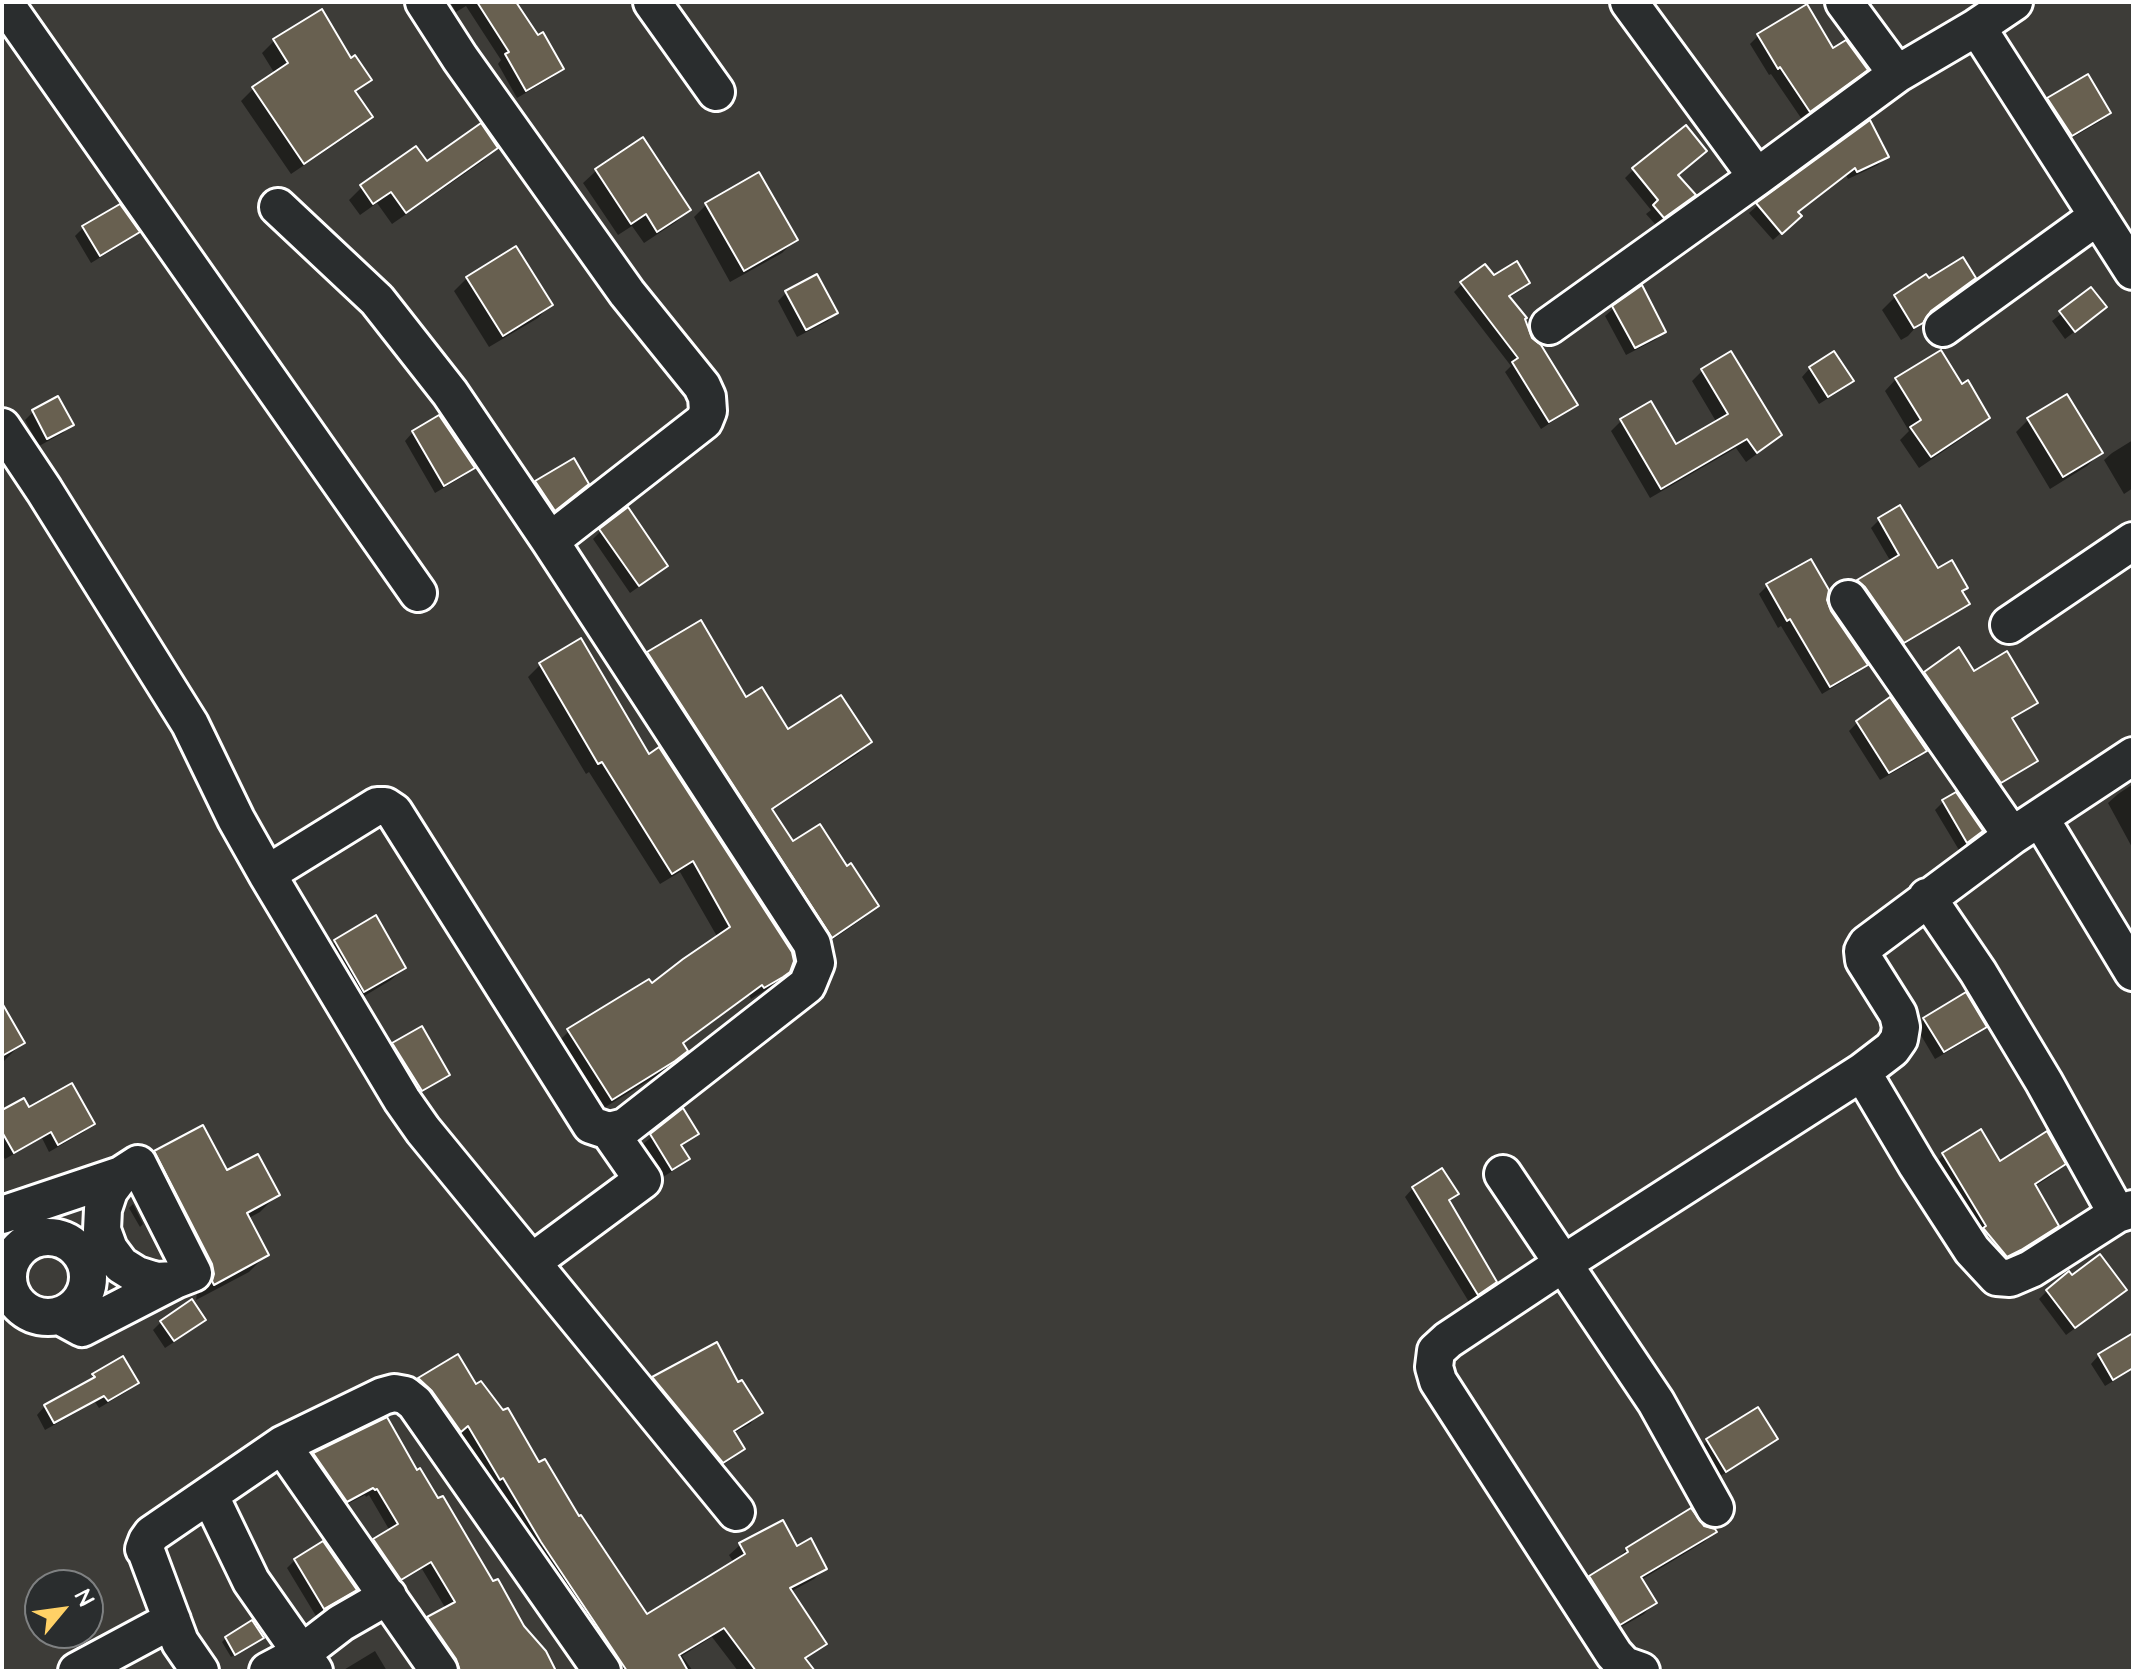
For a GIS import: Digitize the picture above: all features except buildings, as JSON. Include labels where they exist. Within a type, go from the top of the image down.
[{"type":"street","points":[[4,2],[418,593]]},
{"type":"street","points":[[424,2],[460,58],[627,293],[702,386],[707,397],[708,411],[704,421],[550,541]]},
{"type":"street","points":[[652,2],[716,92]]},
{"type":"street","points":[[1629,2],[1757,177]]},
{"type":"street","points":[[1844,2],[1897,74]]},
{"type":"street","points":[[1549,326],[1897,74],[2014,2]]},
{"type":"street","points":[[1977,27],[2133,271]]},
{"type":"street","points":[[267,874],[377,806],[385,806],[394,812],[591,1125],[609,1131],[625,1127],[807,985],[816,963],[812,944],[450,393],[377,300],[278,207]]},
{"type":"street","points":[[1943,328],[2098,216]]},
{"type":"street","points":[[2,427],[190,724],[236,819],[267,874],[402,1100],[423,1130],[736,1512]]},
{"type":"street","points":[[2009,625],[2133,541]]},
{"type":"street","points":[[1848,599],[2026,827],[2133,972]]},
{"type":"street","points":[[1641,1671],[1624,1665],[1614,1654],[1438,1381],[1434,1367],[1436,1351],[1564,1263],[1862,1072],[1892,1049],[1899,1039],[1901,1027],[1898,1014],[1864,960],[1863,951],[1867,944],[2026,827],[2133,756]]},
{"type":"street","points":[[1862,1072],[1972,1250],[1997,1277],[2010,1278],[2031,1269],[2125,1211],[1978,972],[1927,897]]},
{"type":"street","points":[[532,1262],[643,1180],[609,1131]]},
{"type":"street","points":[[2,1215],[121,1175],[138,1164],[193,1273],[82,1328],[60,1316]]},
{"type":"street","points":[[1503,1174],[1656,1402],[1715,1508]]},
{"type":"street","points":[[44,1237],[20,1248],[7,1272],[13,1298],[22,1309],[34,1316],[47,1318],[72,1310],[87,1289],[88,1276],[97,1256],[103,1209],[109,1191],[121,1175]]},
{"type":"street","points":[[2,1223],[44,1237],[57,1238],[79,1251],[121,1265],[137,1275],[156,1281],[175,1280]]},
{"type":"street","points":[[200,1671],[180,1642],[144,1549],[147,1541],[152,1534],[282,1445],[394,1393],[405,1395],[415,1403],[602,1671]]},
{"type":"street","points":[[282,1445],[439,1671]]},
{"type":"street","points":[[210,1496],[251,1581],[308,1662]]},
{"type":"street","points":[[268,1671],[308,1662],[341,1623],[388,1596]]},
{"type":"street","points":[[77,1671],[172,1620]]}]
